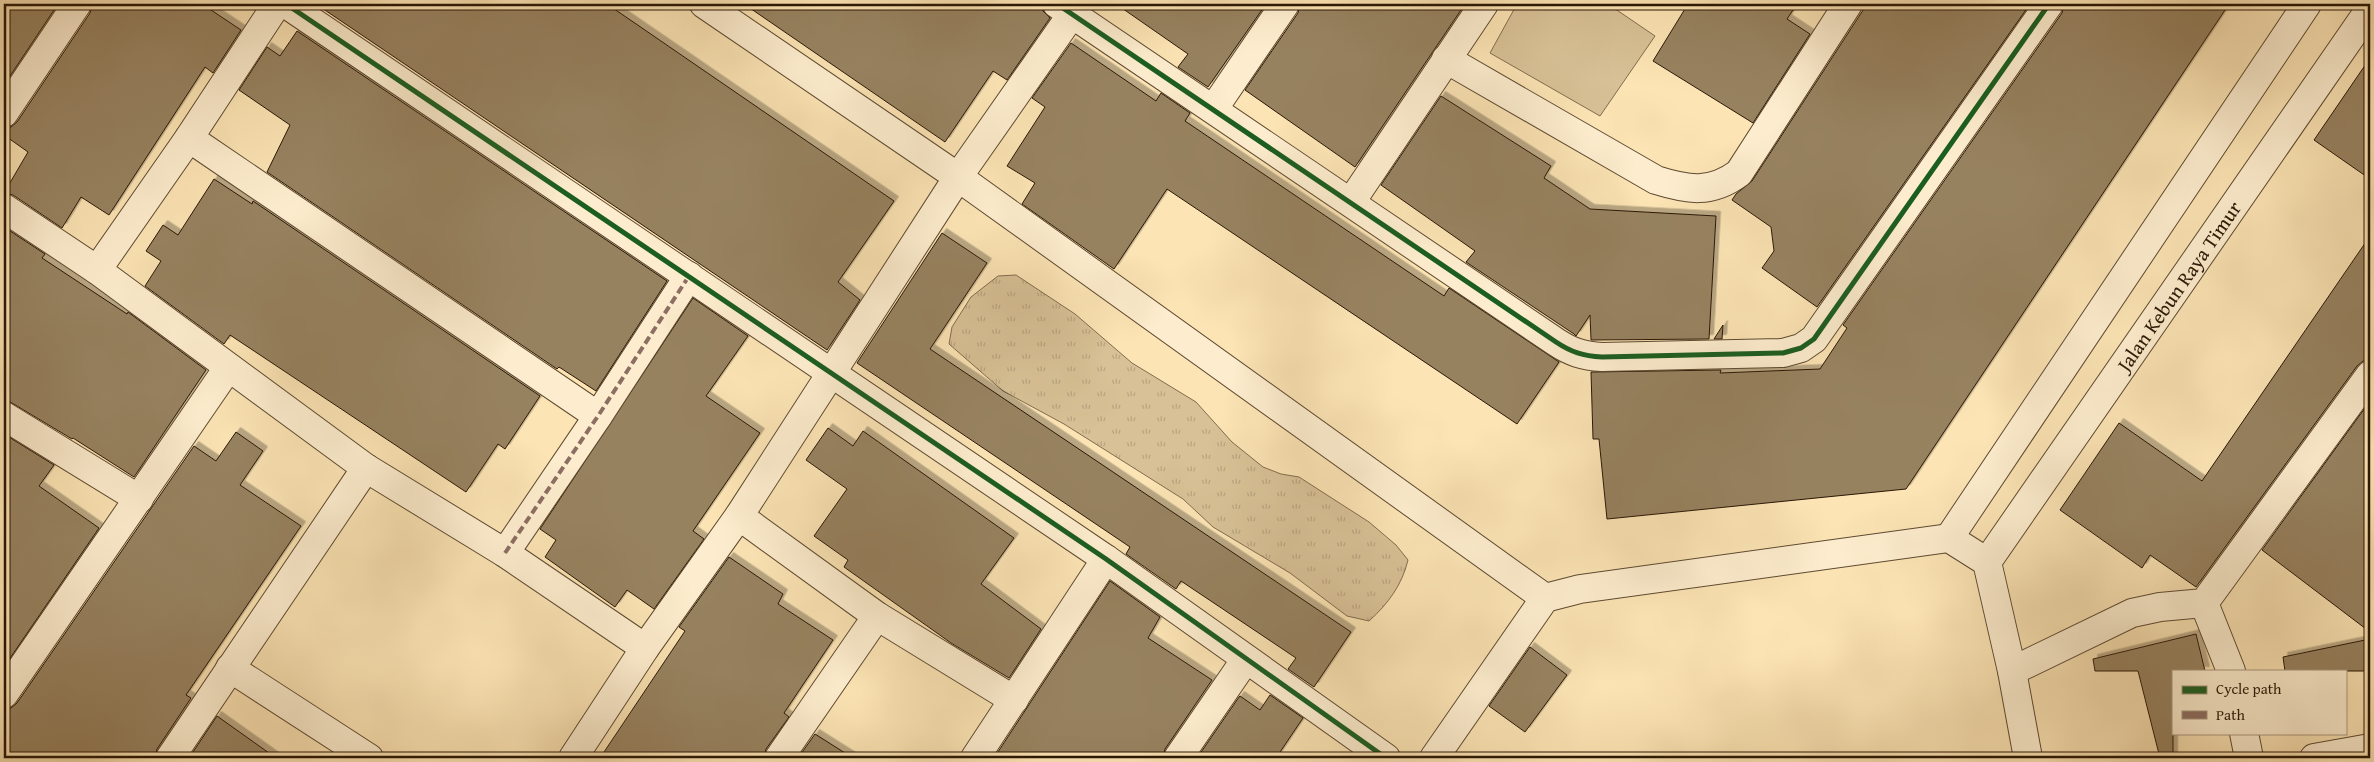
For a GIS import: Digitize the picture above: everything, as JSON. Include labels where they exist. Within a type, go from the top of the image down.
[{"type":"street","points":[[4,113],[77,4]]},
{"type":"street","points":[[97,270],[189,138],[277,4]]},
{"type":"street","points":[[286,4],[833,372],[1106,559],[1386,758]]},
{"type":"street","points":[[704,4],[958,177],[1545,598]]},
{"type":"street","points":[[1214,108],[1285,4]]},
{"type":"street","points":[[1351,202],[1484,4]]},
{"type":"street","points":[[573,758],[645,648],[739,516],[1069,7],[1556,342],[1570,351],[1584,356],[1783,352],[1801,348],[1822,330],[2049,4]]},
{"type":"street","points":[[1950,538],[2307,4]]},
{"type":"street","points":[[1446,59],[1656,180],[1678,187],[1715,187],[1738,173],[1840,7]]},
{"type":"street","name":"Jalan Kebun Raya Timur","points":[[1987,562],[2370,9]]},
{"type":"street","points":[[189,138],[598,416]]},
{"type":"street","points":[[4,208],[97,270],[366,468],[505,553],[645,648]]},
{"type":"street","points":[[505,553],[598,416],[689,276]]},
{"type":"street","points":[[4,694],[228,368]]},
{"type":"street","points":[[2012,671],[2132,613],[2160,607],[2204,603],[2370,375]]},
{"type":"street","points":[[4,416],[139,499]]},
{"type":"street","points":[[170,758],[366,468]]},
{"type":"street","points":[[739,516],[877,616],[1014,700]]},
{"type":"street","points":[[1434,758],[1545,598],[1580,589],[1950,538],[1987,562],[2012,671],[2028,758]]},
{"type":"street","points":[[975,758],[1106,559]]},
{"type":"street","points":[[2204,603],[2231,670]]},
{"type":"street","points":[[779,758],[877,616]]},
{"type":"street","points":[[1178,758],[1246,659]]},
{"type":"street","points":[[230,668],[369,758]]},
{"type":"street","points":[[2244,734],[2249,758]]},
{"type":"street","points":[[2314,758],[2370,748]]},
{"type":"green space","points":[[1517,4],[1608,4],[1655,36],[1600,116],[1490,53]]},
{"type":"green space","points":[[1016,275],[1075,314],[1132,363],[1196,402],[1232,442],[1263,467],[1281,474],[1299,477],[1369,522],[1396,545],[1408,560],[1398,586],[1382,608],[1369,621],[1347,616],[1290,573],[1213,527],[1183,499],[1064,424],[1003,391],[949,344],[952,327],[971,297],[998,276]]},
{"type":"building","points":[[4,4],[58,4],[4,85]]},
{"type":"building","points":[[92,4],[202,4],[241,30],[213,73],[205,67],[109,215],[81,197],[62,228],[13,195],[4,193],[28,152],[4,135],[4,128],[11,127],[17,122],[90,13]]},
{"type":"building","points":[[316,4],[607,4],[894,201],[838,282],[860,300],[827,350]]},
{"type":"building","points":[[744,4],[1042,4],[1043,11],[1050,18],[1007,80],[993,71],[945,142]]},
{"type":"building","points":[[1116,4],[1266,4],[1208,87],[1178,67],[1188,54]]},
{"type":"building","points":[[1300,4],[1465,4],[1355,167],[1245,90],[1298,13]]},
{"type":"building","points":[[1688,4],[1797,4],[1787,19],[1810,34],[1753,123],[1653,61]]},
{"type":"building","points":[[1867,4],[2030,4],[1817,307],[1762,268],[1774,251],[1771,227],[1732,200],[1736,194],[1752,181]]},
{"type":"building","points":[[2064,4],[2229,4],[1906,489],[1607,519],[1599,439],[1593,439],[1591,372],[1721,370],[1720,373],[1820,369],[1847,328],[1843,325],[2062,13]]},
{"type":"building","points":[[297,31],[667,281],[596,391],[559,367],[557,369],[267,172],[290,125],[239,90],[267,47],[280,56]]},
{"type":"building","points":[[1071,43],[1156,101],[1161,93],[1190,113],[1185,121],[1444,296],[1449,288],[1559,362],[1517,424],[1167,189],[1114,269],[1022,204],[1035,183],[1007,166],[1045,107],[1032,98]]},
{"type":"building","points":[[2370,58],[2370,179],[2314,140]]},
{"type":"building","points":[[1441,96],[1551,166],[1544,178],[1590,209],[1716,216],[1709,339],[1591,340],[1590,315],[1576,336],[1466,262],[1475,251],[1381,185]]},
{"type":"building","points":[[214,179],[252,204],[253,201],[540,396],[505,449],[498,444],[466,492],[230,335],[224,344],[145,286],[161,261],[146,251],[163,225],[178,235]]},
{"type":"building","points":[[4,227],[45,254],[42,258],[127,314],[128,312],[206,370],[134,477],[73,438],[4,400]]},
{"type":"building","points":[[942,233],[987,263],[930,349],[1351,632],[1314,687],[1288,669],[1296,658],[1181,581],[1176,589],[1126,554],[1130,547],[857,363]]},
{"type":"building","points":[[2370,236],[2370,360],[2363,361],[2357,366],[2196,587],[2150,555],[2142,568],[2060,510],[2119,423],[2202,481]]},
{"type":"building","points":[[693,298],[748,336],[706,396],[760,433],[693,531],[704,539],[654,609],[627,590],[615,607],[545,557],[556,540],[540,529]]},
{"type":"building","points":[[1723,325],[1722,339],[1714,339]]},
{"type":"building","points":[[2370,401],[2370,632],[2262,550]]},
{"type":"building","points":[[828,428],[853,446],[863,431],[1014,538],[981,584],[1041,629],[1009,678],[951,643],[844,567],[848,560],[814,536],[847,489],[806,460]]},
{"type":"building","points":[[236,432],[263,451],[240,485],[301,526],[186,695],[191,698],[157,749],[155,758],[4,758],[4,709],[11,708],[17,703],[194,446],[216,461]]},
{"type":"building","points":[[4,434],[54,465],[39,486],[99,528],[4,667]]},
{"type":"building","points":[[729,557],[783,594],[778,604],[833,640],[784,713],[789,717],[766,749],[764,758],[600,758],[685,631],[679,627]]},
{"type":"building","points":[[1110,581],[1160,617],[1148,638],[1212,680],[1165,749],[1163,758],[994,758]]},
{"type":"building","points":[[2196,634],[2205,670],[2172,670],[2173,758],[2160,758],[2138,671],[2095,671],[2093,659]]},
{"type":"building","points":[[2370,639],[2370,671],[2285,670],[2283,657]]},
{"type":"building","points":[[1530,647],[1567,675],[1525,732],[1489,706]]},
{"type":"building","points":[[1270,695],[1303,718],[1276,758],[1197,758],[1240,696],[1260,710]]},
{"type":"building","points":[[217,716],[276,758],[189,758]]},
{"type":"building","points":[[815,734],[853,758],[798,758]]},
{"type":"marked path","points":[[505,553],[598,416],[689,276]]},
{"type":"cycle path","points":[[286,4],[1106,559],[1386,758]]},
{"type":"cycle path","points":[[1057,4],[1556,342],[1578,353],[1602,357],[1783,353],[1801,348],[1814,339],[2049,4]]}]
